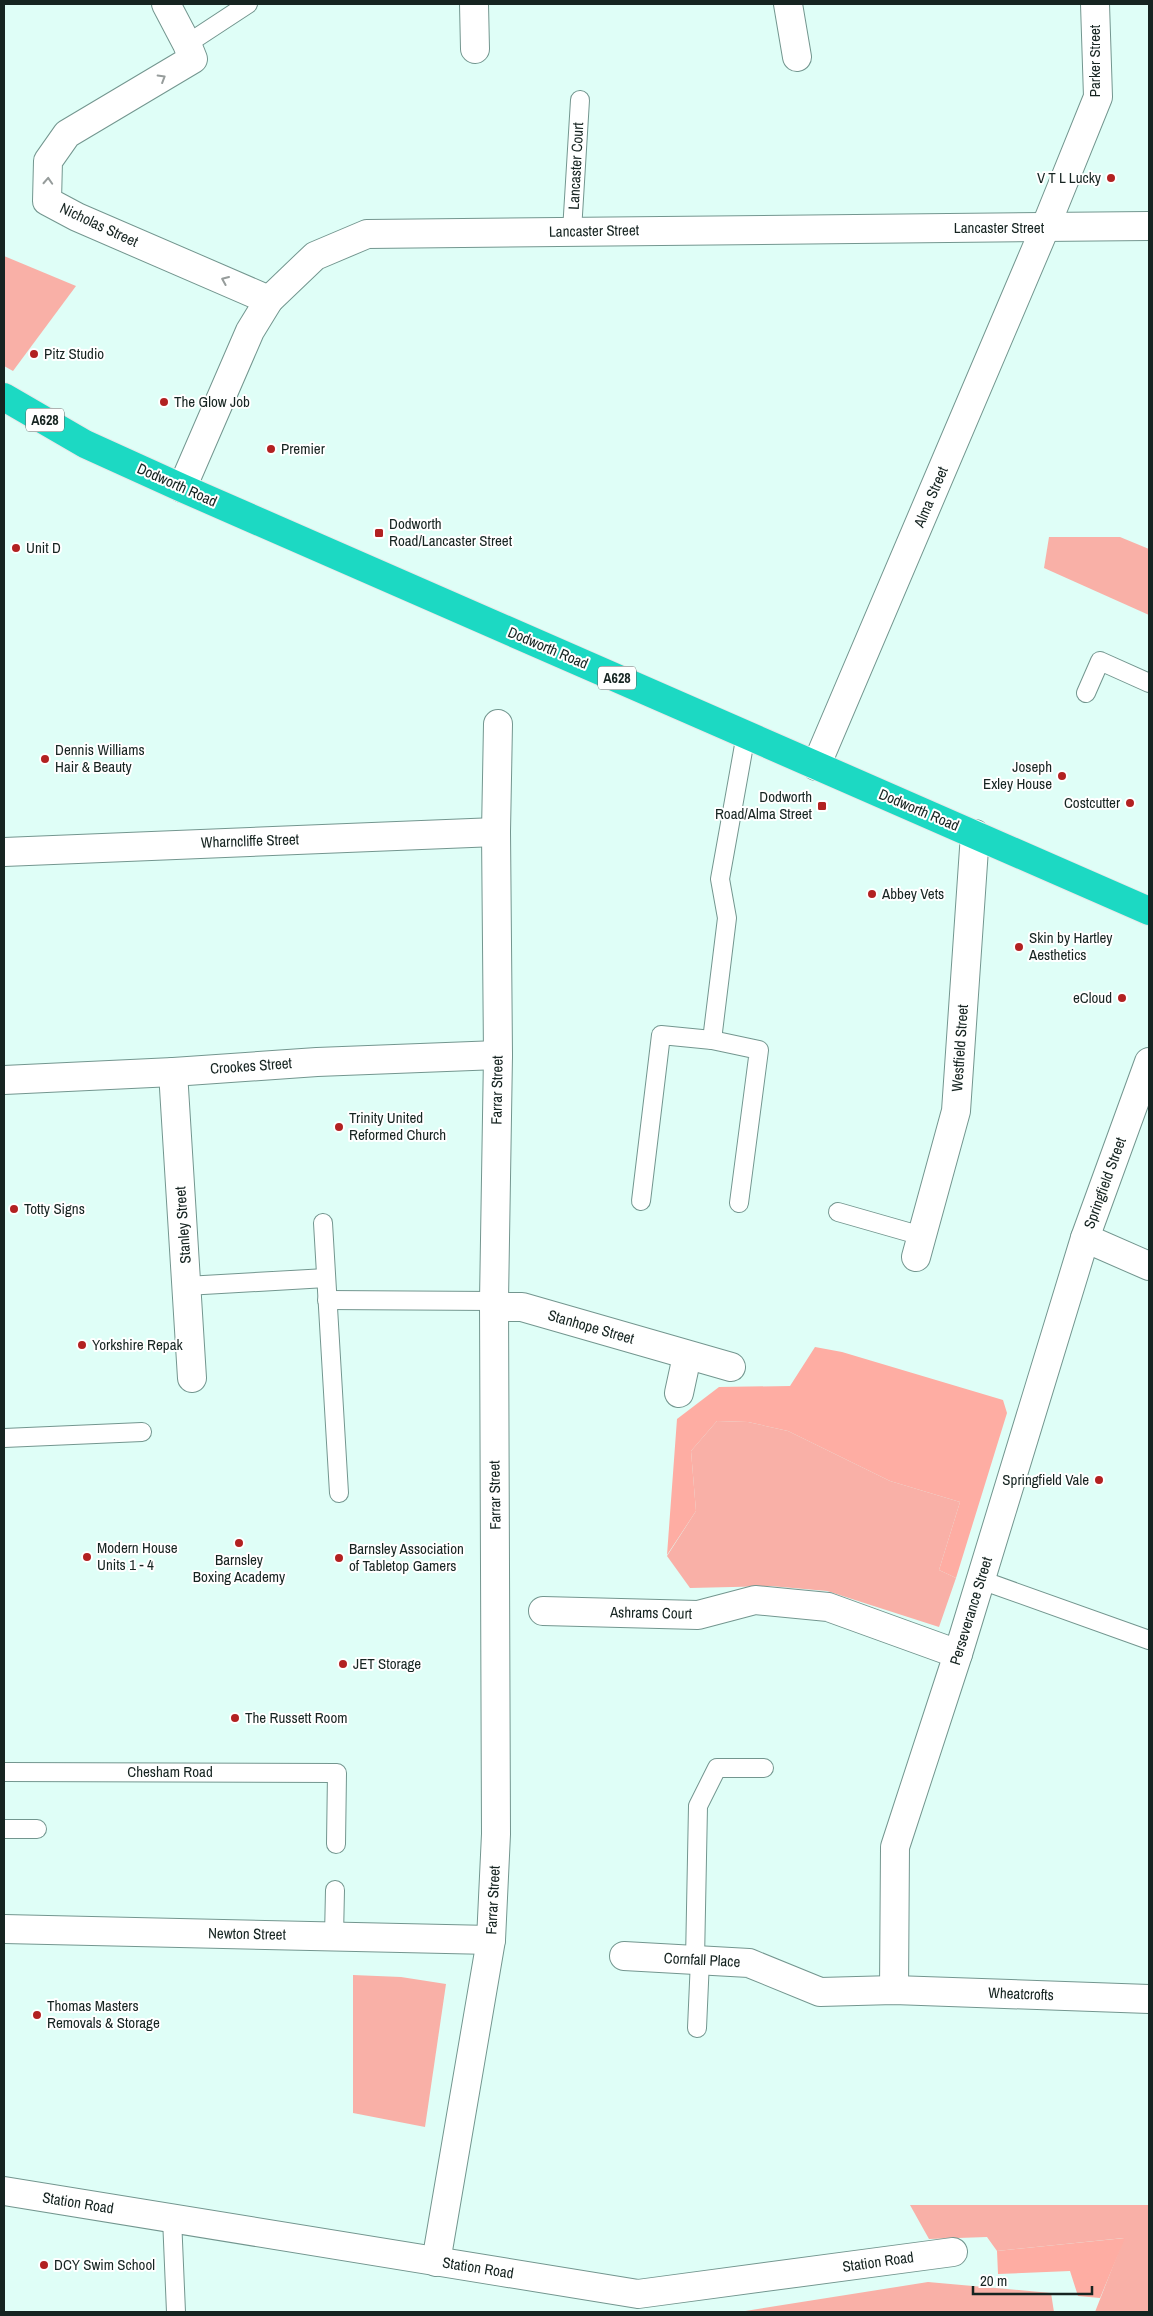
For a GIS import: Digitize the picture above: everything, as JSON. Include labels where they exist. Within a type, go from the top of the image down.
[{"type":"highway","name":"Dodworth Road","points":[[4,397],[86,444],[182,488],[1149,910]]},
{"type":"highway","name":"Dodworth Road","points":[[4,419],[86,444]]},
{"type":"street","points":[[166,4],[190,52]]},
{"type":"street","points":[[474,4],[475,49]]},
{"type":"street","points":[[788,4],[797,57]]},
{"type":"street","name":"Parker Street","points":[[1045,228],[1098,97],[1095,4]]},
{"type":"street","name":"Nicholas Street","points":[[190,52],[67,134],[48,161],[47,200],[77,217],[269,300]]},
{"type":"street","name":"Lancaster Street","points":[[182,488],[231,371],[250,331],[269,300],[315,256],[367,234],[1149,226]]},
{"type":"street","name":"Alma Street","points":[[816,766],[1045,228]]},
{"type":"street","name":"Farrar Street","points":[[436,2262],[491,1940],[496,1834],[494,1304],[498,1055],[496,832],[498,724]]},
{"type":"street","name":"Wharncliffe Street","points":[[4,852],[496,832]]},
{"type":"street","name":"Westfield Street","points":[[919,1246],[956,1111],[975,834]]},
{"type":"street","name":"Crookes Street","points":[[4,1080],[173,1072],[317,1062],[498,1055]]},
{"type":"street","name":"Springfield Street","points":[[1149,1062],[1085,1238],[1149,1266]]},
{"type":"street","name":"Stanley Street","points":[[173,1072],[192,1378]]},
{"type":"street","name":"Perseverance Street","points":[[894,1990],[895,1846],[958,1654],[1085,1238]]},
{"type":"street","name":"Stanhope Street","points":[[494,1304],[522,1307],[687,1356],[731,1367]]},
{"type":"street","points":[[679,1393],[687,1356]]},
{"type":"street","name":"Ashrams Court","points":[[544,1611],[698,1615],[755,1600],[828,1607],[958,1654]]},
{"type":"street","name":"Newton Street","points":[[4,1929],[491,1940]]},
{"type":"street","name":"Cornfall Place","points":[[624,1956],[749,1963],[820,1992],[894,1990]]},
{"type":"street","name":"Wheatcrofts","points":[[894,1990],[1149,1999]]},
{"type":"street","name":"Station Road","points":[[4,2191],[638,2294],[953,2252]]},
{"type":"lane","points":[[190,52],[248,4]]},
{"type":"lane","name":"Lancaster Court","points":[[572,231],[580,100]]},
{"type":"lane","points":[[1086,693],[1100,661],[1149,683]]},
{"type":"lane","points":[[712,1040],[727,918],[720,879],[746,734]]},
{"type":"lane","points":[[641,1201],[661,1035],[712,1040],[759,1050],[739,1203]]},
{"type":"lane","points":[[838,1212],[919,1246]]},
{"type":"lane","points":[[323,1223],[339,1493]]},
{"type":"lane","points":[[186,1286],[326,1278]]},
{"type":"lane","points":[[327,1300],[494,1304]]},
{"type":"lane","points":[[4,1438],[142,1432]]},
{"type":"lane","points":[[981,1580],[1149,1640]]},
{"type":"lane","points":[[697,2028],[698,1806],[717,1768],[764,1768]]},
{"type":"lane","name":"Chesham Road","points":[[4,1772],[337,1773],[336,1844]]},
{"type":"lane","points":[[4,1829],[37,1829]]},
{"type":"lane","points":[[334,1936],[335,1890]]},
{"type":"lane","points":[[172,2218],[176,2312]]},
{"type":"shaded area","points":[[4,256],[76,286],[13,371],[4,366]]},
{"type":"shaded area","points":[[1049,537],[1120,537],[1149,549],[1149,615],[1044,568]]},
{"type":"shaded area","points":[[815,1347],[842,1352],[1003,1400],[1007,1413],[956,1578],[939,1570],[960,1502],[890,1481],[788,1431],[748,1422],[717,1421],[691,1451],[696,1511],[667,1555],[677,1419],[719,1387],[790,1386]]},
{"type":"shaded area","points":[[717,1421],[748,1422],[788,1431],[890,1481],[960,1502],[939,1570],[956,1578],[939,1627],[827,1591],[770,1586],[690,1588],[667,1556],[696,1511],[691,1451]]},
{"type":"shaded area","points":[[353,1975],[401,1977],[446,1984],[425,2127],[353,2113]]},
{"type":"shaded area","points":[[910,2205],[1149,2205],[1149,2312],[1095,2312],[1124,2238],[997,2251],[987,2237],[929,2239]]},
{"type":"shaded area","points":[[1125,2238],[1100,2298],[1078,2296],[1070,2271],[998,2274],[997,2251]]},
{"type":"shaded area","points":[[928,2282],[1051,2293],[1054,2312],[739,2312]]},
{"type":"place","name":"V T L Lucky","points":[[1111,178]]},
{"type":"place","name":"Pitz Studio","points":[[34,354]]},
{"type":"place","name":"The Glow Job","points":[[164,402]]},
{"type":"place","name":"Premier","points":[[271,449]]},
{"type":"place","name":"Dodworth Road/Lancaster Street","points":[[379,533]]},
{"type":"place","name":"Unit D","points":[[16,548]]},
{"type":"place","name":"Dennis Williams Hair & Beauty","points":[[45,759]]},
{"type":"place","name":"Joseph Exley House","points":[[1062,776]]},
{"type":"place","name":"Costcutter","points":[[1130,803]]},
{"type":"place","name":"Dodworth Road/Alma Street","points":[[822,806]]},
{"type":"place","name":"Abbey Vets","points":[[872,894]]},
{"type":"place","name":"Skin by Hartley Aesthetics","points":[[1019,947]]},
{"type":"place","name":"eCloud","points":[[1122,998]]},
{"type":"place","name":"Trinity United Reformed Church","points":[[339,1127]]},
{"type":"place","name":"Totty Signs","points":[[14,1209]]},
{"type":"place","name":"Yorkshire Repak","points":[[82,1345]]},
{"type":"place","name":"Springfield Vale","points":[[1099,1480]]},
{"type":"place","name":"Barnsley Boxing Academy","points":[[239,1543]]},
{"type":"place","name":"Modern House Units 1 - 4","points":[[87,1557]]},
{"type":"place","name":"Barnsley Association of Tabletop Gamers","points":[[339,1558]]},
{"type":"place","name":"JET Storage","points":[[343,1664]]},
{"type":"place","name":"The Russett Room","points":[[235,1718]]},
{"type":"place","name":"Thomas Masters Removals & Storage","points":[[37,2015]]},
{"type":"place","name":"DCY Swim School","points":[[44,2265]]}]
